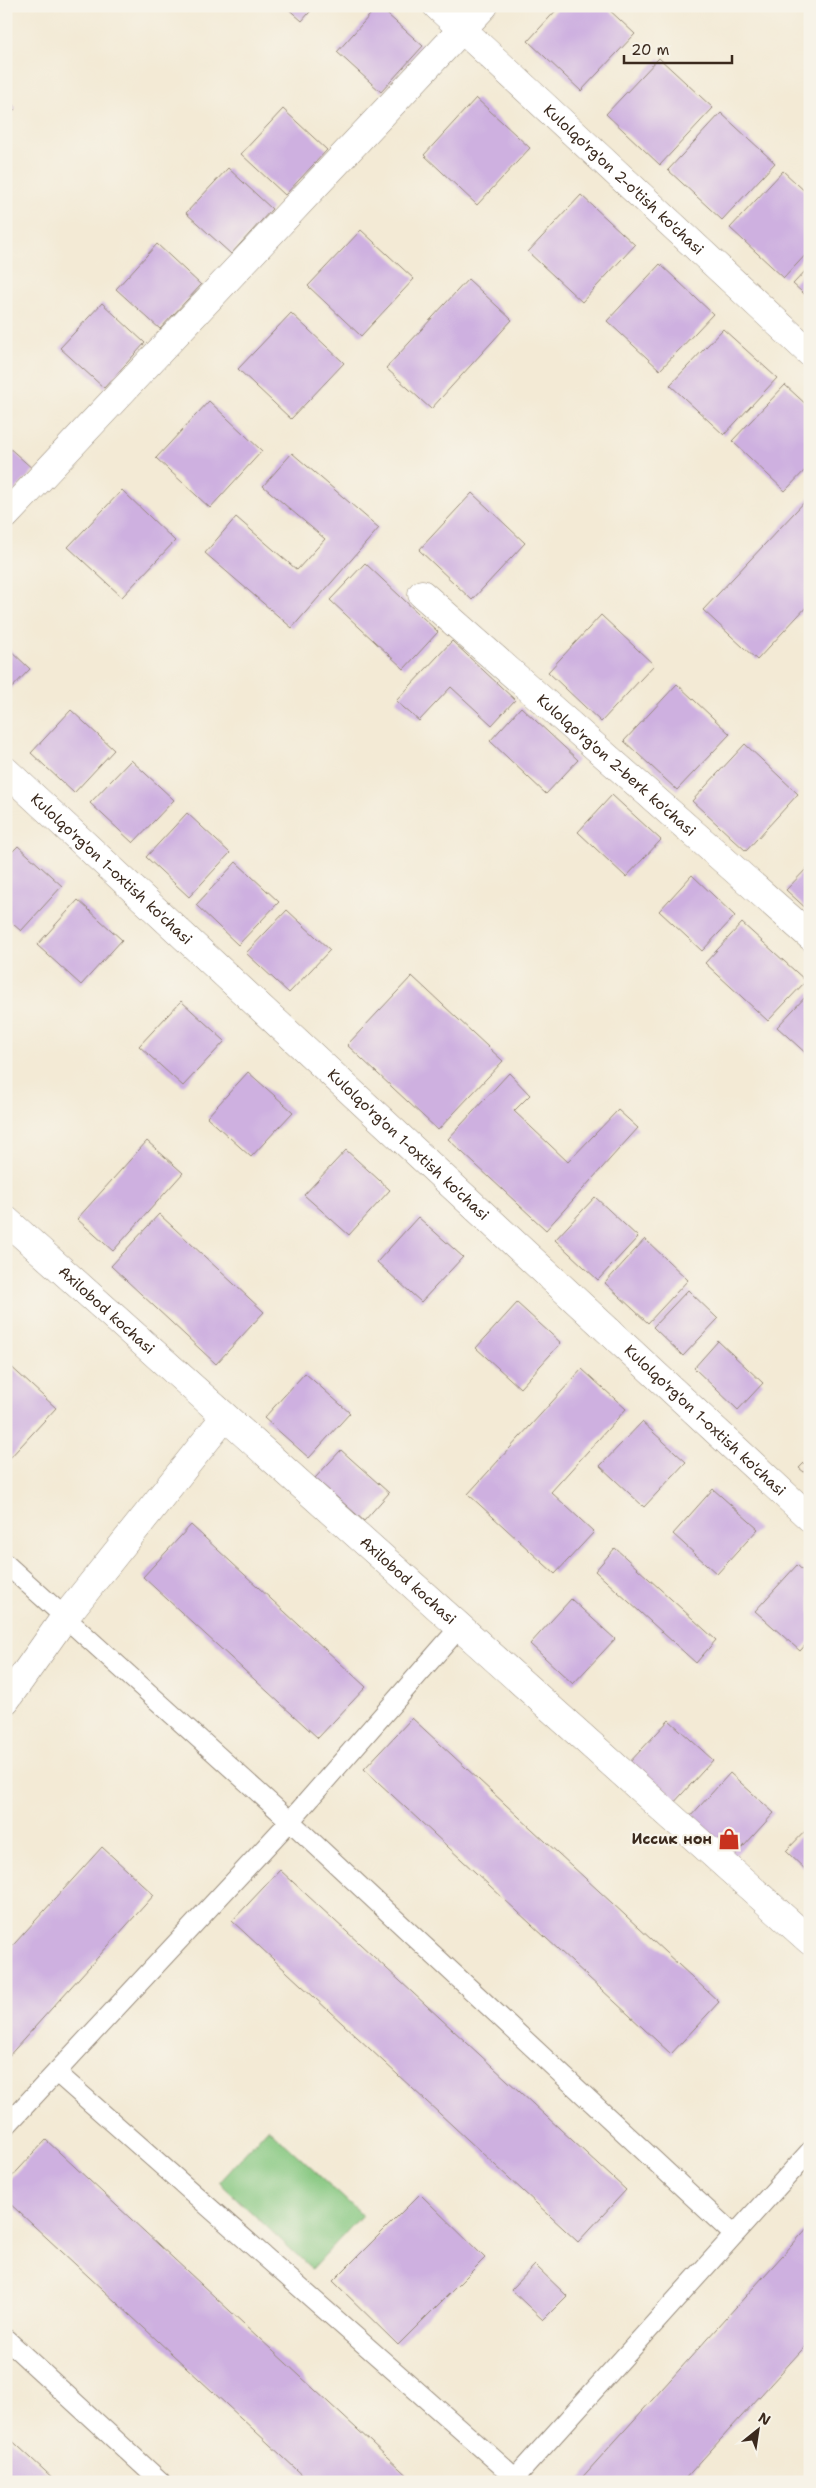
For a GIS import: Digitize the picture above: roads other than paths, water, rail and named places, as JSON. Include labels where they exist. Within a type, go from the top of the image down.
[{"type":"street","name":"Kulolqo'rg'on 2-o'tish ko'chasi","points":[[437,6],[810,353]]},
{"type":"street","points":[[6,515],[484,6]]},
{"type":"street","name":"Kulolqo'rg'on 2-berk ko'chasi","points":[[422,594],[810,936]]},
{"type":"street","name":"Kulolqo'rg'on 1-oxtish ko'chasi","points":[[6,771],[810,1518]]},
{"type":"street","name":"Axilobod kochasi","points":[[6,1220],[224,1418],[810,1941]]},
{"type":"street","points":[[6,1700],[65,1617],[224,1418]]},
{"type":"lane","points":[[6,1564],[290,1821],[734,2234]]},
{"type":"lane","points":[[6,2126],[290,1821],[459,1628]]},
{"type":"lane","points":[[57,2072],[517,2480],[734,2234],[810,2151]]},
{"type":"lane","points":[[6,2339],[161,2482]]},
{"type":"place","name":"Иссик нон","points":[[729,1839]]}]
